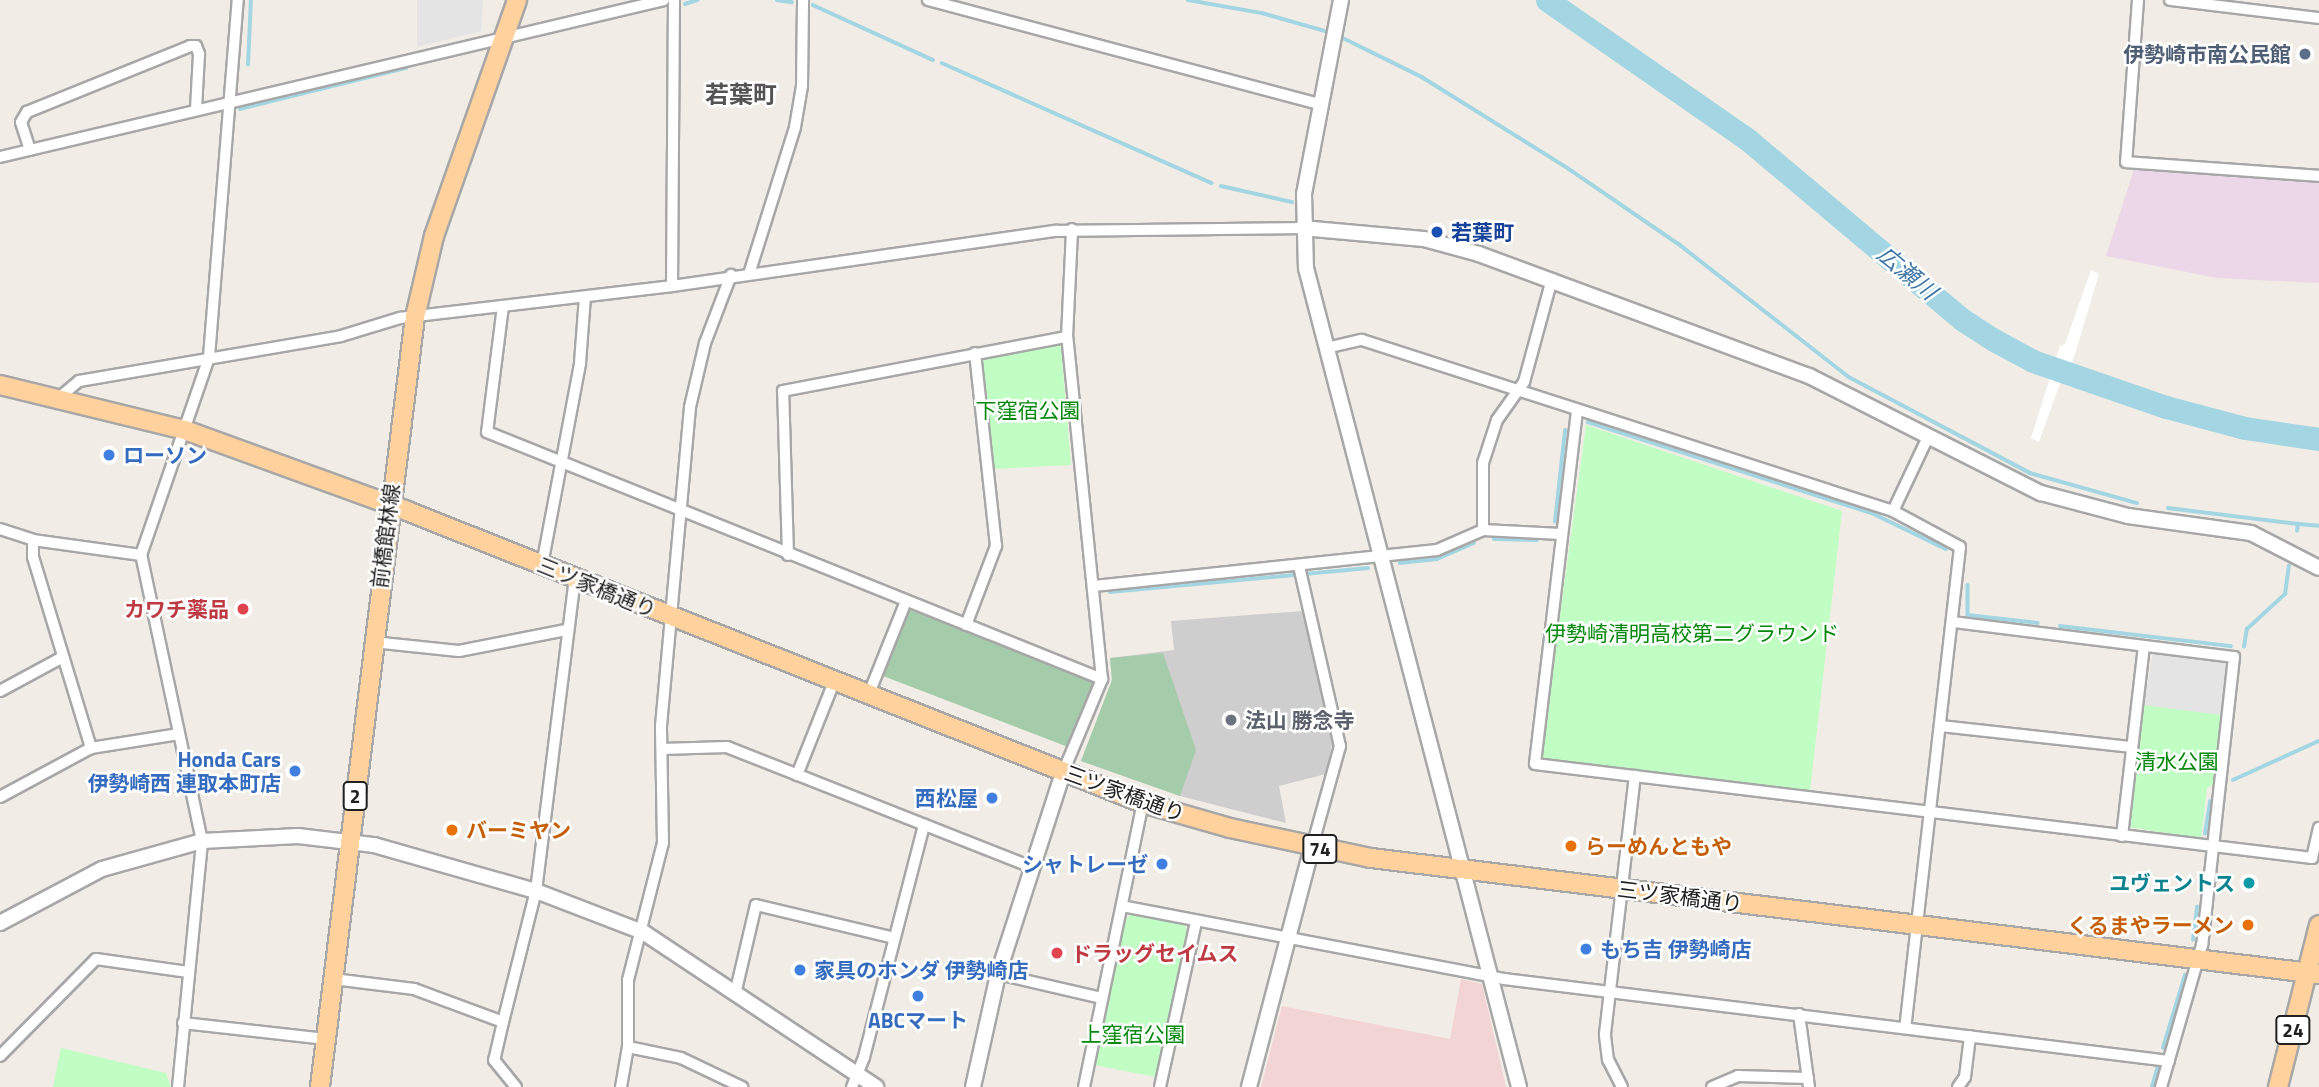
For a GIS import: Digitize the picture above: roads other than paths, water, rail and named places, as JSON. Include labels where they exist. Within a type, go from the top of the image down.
[{"type":"main road","name":"前橋館林線","points":[[320,1087],[389,505],[415,317],[434,236],[517,0]]},
{"type":"main road","name":"三ツ家橋通り","points":[[0,385],[61,396],[185,430],[389,505],[1143,803],[1312,847],[1464,870],[2313,973]]},
{"type":"main road","points":[[2313,973],[2319,925]]},
{"type":"main road","name":"24","points":[[2278,1087],[2313,973]]},
{"type":"street","points":[[178,1087],[202,841],[141,555],[209,357],[238,0]]},
{"type":"street","points":[[0,157],[505,35],[664,0]]},
{"type":"street","points":[[672,286],[674,0]]},
{"type":"street","points":[[750,271],[795,127],[802,86],[803,0]]},
{"type":"street","points":[[928,0],[1319,104]]},
{"type":"street","points":[[1341,0],[1319,104],[1302,228],[1306,268],[1492,977],[1518,1087]]},
{"type":"street","points":[[2138,0],[2126,162],[2319,176]]},
{"type":"street","points":[[2170,0],[2319,18]]},
{"type":"street","points":[[30,150],[21,122],[27,112],[190,46],[196,46],[199,54],[196,110]]},
{"type":"street","points":[[61,396],[79,381],[341,336],[392,319],[672,286],[750,271],[1072,229],[1302,228],[1447,244],[1552,279],[1809,376],[2041,493],[2128,516],[2264,537],[2319,568]]},
{"type":"street","points":[[973,1087],[998,974],[1031,867],[1063,770],[1101,679],[1094,586],[1067,337],[1072,229]]},
{"type":"street","points":[[621,1087],[628,1047],[628,980],[643,932],[663,843],[662,749],[694,381],[731,275]]},
{"type":"street","points":[[1483,530],[1483,463],[1497,420],[1519,391],[1552,279]]},
{"type":"street","points":[[542,565],[583,343],[585,297]]},
{"type":"street","points":[[503,306],[486,432],[1101,679]]},
{"type":"street","points":[[788,555],[783,391],[1067,337]]},
{"type":"street","points":[[1326,348],[1362,340],[1893,511],[1960,547],[1954,622],[1905,1027]]},
{"type":"street","points":[[966,625],[996,546],[975,353]]},
{"type":"street","points":[[1577,411],[1535,764],[2312,859],[2319,828]]},
{"type":"street","points":[[1893,511],[1928,437]]},
{"type":"street","points":[[0,529],[33,540],[141,555]]},
{"type":"street","points":[[1094,586],[1437,550],[1483,530],[1561,534]]},
{"type":"street","points":[[33,540],[33,557],[91,748]]},
{"type":"street","points":[[1249,1087],[1340,746],[1299,566]]},
{"type":"street","points":[[516,1087],[494,1060],[536,891],[566,630],[575,578]]},
{"type":"street","points":[[869,696],[906,601]]},
{"type":"street","points":[[1954,622],[2234,657],[2199,958],[2161,1087]]},
{"type":"street","points":[[373,642],[459,651],[566,630]]},
{"type":"street","points":[[2122,836],[2144,646]]},
{"type":"street","points":[[0,691],[63,657]]},
{"type":"street","points":[[797,775],[834,682]]},
{"type":"street","points":[[1941,726],[2132,747]]},
{"type":"street","points":[[0,797],[91,748],[179,734]]},
{"type":"street","points":[[662,749],[720,746],[1031,867]]},
{"type":"street","points":[[1622,1087],[1605,1046],[1635,776]]},
{"type":"street","points":[[1084,1087],[1143,803]]},
{"type":"street","points":[[855,1081],[924,825]]},
{"type":"street","points":[[1,920],[102,869],[202,841],[271,836],[349,842],[536,891],[643,932],[736,990],[855,1081],[876,1087]]},
{"type":"street","points":[[736,990],[756,905],[894,938]]},
{"type":"street","points":[[1122,906],[1287,941],[1492,977],[2169,1061]]},
{"type":"street","points":[[1160,1087],[1196,922]]},
{"type":"street","points":[[0,1056],[96,959],[188,972]]},
{"type":"street","points":[[998,974],[1102,998]]},
{"type":"street","points":[[333,979],[414,989],[503,1022]]},
{"type":"street","points":[[1712,1087],[1738,1081],[1808,1083],[1798,1014]]},
{"type":"street","points":[[183,1023],[326,1039]]},
{"type":"street","points":[[1965,1085],[1970,1036]]},
{"type":"street","points":[[628,1047],[681,1058],[742,1087]]},
{"type":"waterway","points":[[248,65],[251,0]]},
{"type":"waterway","points":[[685,4],[697,0]]},
{"type":"waterway","points":[[777,0],[792,2]]},
{"type":"waterway","points":[[1188,0],[1262,13],[1332,33]]},
{"type":"waterway","name":"広瀬川","points":[[1547,0],[1747,139],[1963,320],[1994,340],[2033,361],[2166,407],[2245,428],[2319,439]]},
{"type":"waterway","points":[[813,5],[933,60]]},
{"type":"waterway","points":[[1339,36],[1422,77],[1569,169],[1680,245],[1849,377],[2030,473],[2137,503]]},
{"type":"waterway","points":[[942,63],[1212,183]]},
{"type":"waterway","points":[[240,109],[406,68]]},
{"type":"waterway","points":[[1221,186],[1292,202]]},
{"type":"waterway","points":[[1588,422],[1874,514],[1946,549]]},
{"type":"waterway","points":[[1555,522],[1565,431]]},
{"type":"waterway","points":[[2168,508],[2298,524]]},
{"type":"waterway","points":[[2297,531],[2298,524],[2319,526]]},
{"type":"waterway","points":[[1494,539],[1537,540]]},
{"type":"waterway","points":[[1400,563],[1437,559],[1474,543]]},
{"type":"waterway","points":[[2244,647],[2247,629],[2285,594],[2289,566]]},
{"type":"waterway","points":[[1110,592],[1368,568]]},
{"type":"waterway","points":[[1968,585],[1968,615],[2038,623]]},
{"type":"waterway","points":[[2060,626],[2231,646]]},
{"type":"waterway","points":[[2233,780],[2319,741]]},
{"type":"waterway","points":[[2205,834],[2210,801]]},
{"type":"waterway","points":[[2193,940],[2197,907]]},
{"type":"waterway","points":[[2163,1048],[2185,975]]},
{"type":"waterway","points":[[2152,1087],[2157,1069]]},
{"type":"place","name":"伊勢崎市南公民館","points":[[2305,54]]},
{"type":"place","name":"若葉町","points":[[1437,232]]},
{"type":"place","name":"ローソン","points":[[109,455]]},
{"type":"place","name":"カワチ薬品","points":[[243,609]]},
{"type":"place","name":"法山 勝念寺","points":[[1231,720]]},
{"type":"place","name":"Honda Cars 伊勢崎西 連取本町店","points":[[295,771]]},
{"type":"place","name":"西松屋","points":[[992,798]]},
{"type":"place","name":"バーミヤン","points":[[452,830]]},
{"type":"place","name":"らーめんともや","points":[[1571,846]]},
{"type":"place","name":"シャトレーゼ","points":[[1162,864]]},
{"type":"place","name":"ユヴェントス","points":[[2249,883]]},
{"type":"place","name":"くるまやラーメン","points":[[2248,925]]},
{"type":"place","name":"もち吉 伊勢崎店","points":[[1586,949]]},
{"type":"place","name":"ドラッグセイムス","points":[[1057,953]]},
{"type":"place","name":"家具のホンダ 伊勢崎店","points":[[800,970]]},
{"type":"place","name":"ABCマート","points":[[918,996]]},
{"type":"district","name":"若葉町","points":[[741,95]]},
{"type":"park label","name":"下窪宿公園","points":[[1028,410]]},
{"type":"park label","name":"伊勢崎清明高校第二グラウンド","points":[[1692,633]]},
{"type":"park label","name":"清水公園","points":[[2177,761]]},
{"type":"park label","name":"上窪宿公園","points":[[1133,1034]]}]
